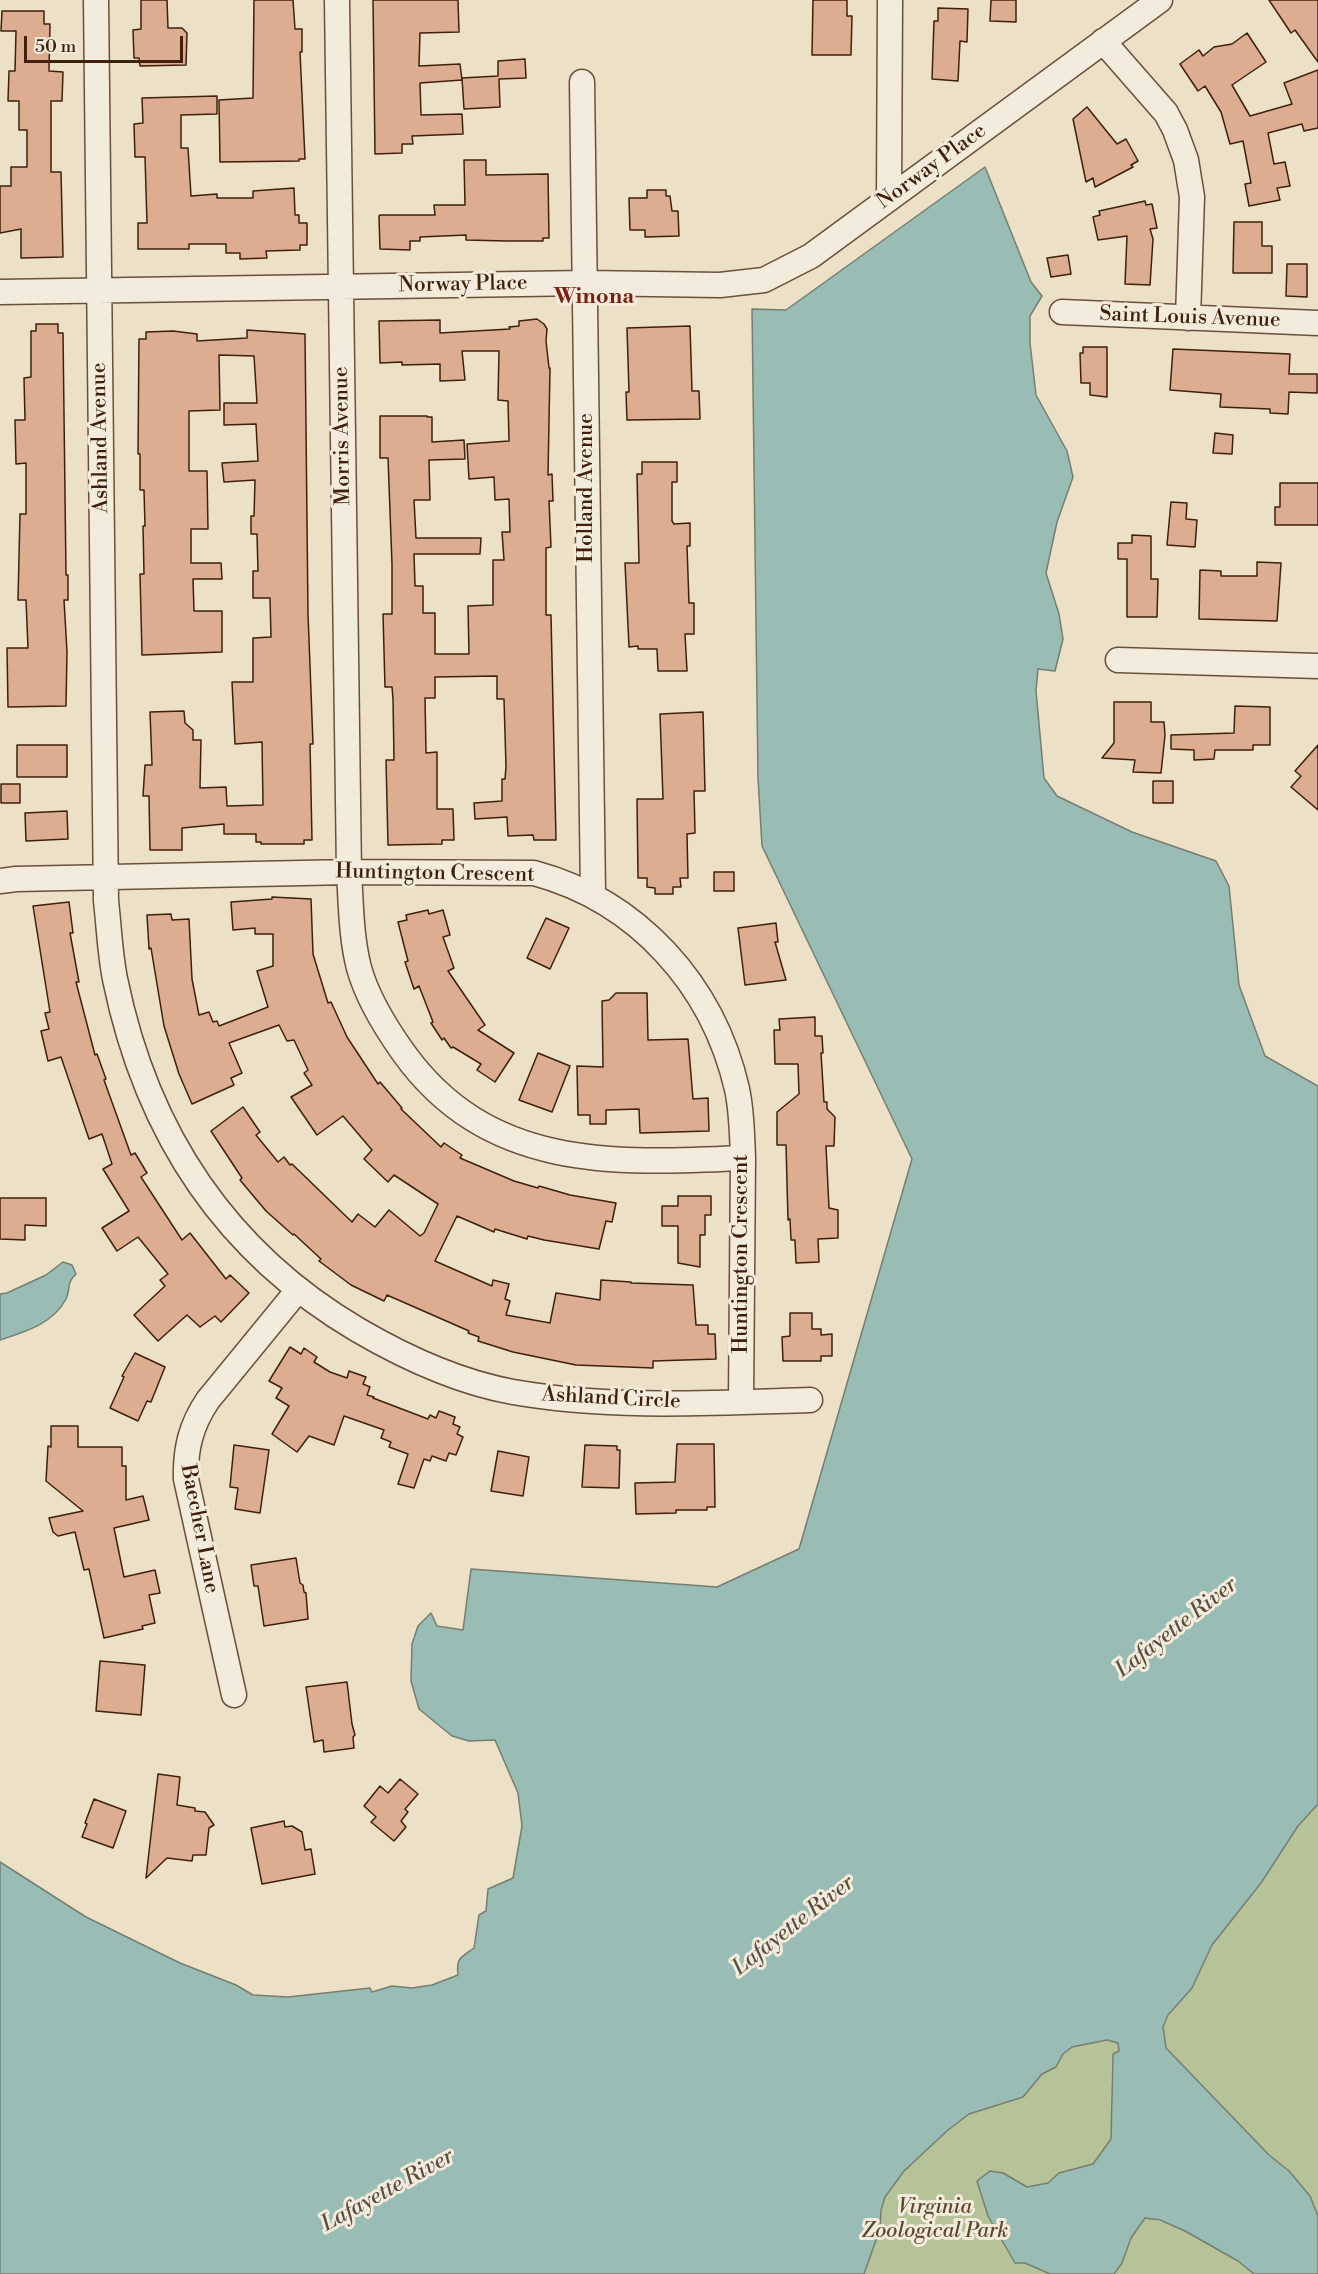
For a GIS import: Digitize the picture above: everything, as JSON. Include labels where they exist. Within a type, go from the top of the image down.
[{"type":"street","name":"Ashland Avenue","points":[[96,0],[106,877]]},
{"type":"street","name":"Morris Avenue","points":[[337,0],[349,872],[351,913],[359,968],[393,1037],[411,1063],[435,1090],[465,1115],[493,1131],[523,1144],[559,1152],[616,1159],[662,1161],[743,1158]]},
{"type":"street","points":[[888,199],[890,0]]},
{"type":"street","name":"Norway Place","points":[[0,292],[586,283],[720,285],[764,280],[811,256],[1160,0]]},
{"type":"street","points":[[1103,41],[1167,113],[1186,160],[1192,197],[1188,318]]},
{"type":"street","name":"Holland Avenue","points":[[582,82],[593,894]]},
{"type":"street","name":"Saint Louis Avenue","points":[[1062,312],[1318,323]]},
{"type":"street","points":[[1118,660],[1318,666]]},
{"type":"street","name":"Huntington Crescent","points":[[0,881],[349,872],[534,873],[560,880],[593,894],[635,923],[670,957],[692,985],[727,1055],[737,1090],[742,1126],[743,1158],[741,1402]]},
{"type":"street","name":"Ashland Circle","points":[[106,877],[106,901],[114,977],[137,1062],[161,1122],[185,1166],[220,1215],[254,1252],[298,1290],[376,1340],[426,1365],[468,1381],[511,1392],[576,1401],[633,1404],[810,1400]]},
{"type":"street","name":"Baecher Lane","points":[[234,1695],[186,1479],[185,1456],[190,1433],[208,1400],[298,1290]]},
{"type":"green space","points":[[1318,1804],[1318,2216],[1310,2196],[1289,2171],[1269,2155],[1166,2048],[1163,2027],[1169,2015],[1192,1988],[1212,1945],[1261,1884],[1298,1826]]},
{"type":"green space","name":"Virginia Zoological Park","points":[[1107,2040],[1118,2043],[1119,2051],[1113,2054],[1112,2061],[1111,2139],[1093,2164],[1059,2173],[1048,2183],[1027,2187],[1003,2173],[990,2171],[1025,2263],[1050,2274],[864,2274],[880,2229],[881,2210],[885,2197],[904,2171],[948,2130],[969,2114],[1023,2096],[1042,2074],[1056,2067],[1063,2054],[1072,2047]]},
{"type":"green space","points":[[1145,2218],[1174,2226],[1202,2239],[1254,2274],[1114,2274],[1122,2263],[1131,2238]]},
{"type":"water","name":"Lafayette River","points":[[985,167],[1031,282],[1042,296],[1030,316],[1030,343],[1036,395],[1067,451],[1073,477],[1057,522],[1046,573],[1059,614],[1063,639],[1055,671],[1038,669],[1036,691],[1044,778],[1057,796],[1132,832],[1216,861],[1229,886],[1239,985],[1265,1056],[1318,1086],[1318,1804],[1298,1826],[1261,1883],[1212,1945],[1192,1988],[1168,2015],[1163,2027],[1166,2048],[1269,2155],[1289,2171],[1310,2196],[1318,2216],[1318,2274],[1254,2274],[1238,2261],[1185,2231],[1160,2220],[1145,2218],[1131,2238],[1122,2263],[1114,2274],[1050,2274],[1025,2263],[1015,2263],[988,2216],[977,2181],[990,2171],[1003,2173],[1027,2187],[1048,2183],[1059,2173],[1093,2164],[1111,2139],[1113,2054],[1119,2051],[1118,2043],[1107,2040],[1072,2047],[1063,2054],[1056,2067],[1042,2074],[1023,2097],[969,2114],[948,2130],[904,2171],[885,2197],[881,2210],[880,2229],[864,2274],[0,2274],[0,1862],[86,1917],[180,1963],[236,1985],[253,1995],[288,1997],[370,1988],[372,1992],[392,1986],[412,1988],[432,1985],[458,1975],[460,1958],[474,1948],[479,1915],[486,1911],[488,1889],[513,1878],[522,1826],[518,1793],[495,1740],[469,1741],[452,1736],[419,1709],[411,1681],[412,1644],[418,1626],[431,1613],[437,1626],[463,1630],[471,1569],[717,1587],[799,1549],[912,1159],[762,846],[758,778],[752,309],[786,310]]},
{"type":"water","points":[[63,1262],[72,1265],[76,1274],[71,1280],[66,1299],[60,1308],[54,1315],[37,1326],[0,1340],[0,1294],[46,1275]]},
{"type":"building","points":[[141,0],[167,0],[168,28],[182,28],[187,33],[186,65],[140,66],[139,58],[134,58],[133,30],[141,29]]},
{"type":"building","points":[[254,0],[293,0],[295,29],[302,29],[302,52],[300,52],[305,159],[299,159],[299,161],[220,162],[219,100],[253,98]]},
{"type":"building","points":[[373,0],[458,0],[459,32],[420,33],[419,66],[460,64],[462,80],[420,83],[421,115],[462,114],[463,134],[412,136],[413,144],[402,144],[402,153],[375,154]]},
{"type":"building","points":[[813,0],[847,0],[847,16],[852,16],[851,55],[812,55]]},
{"type":"building","points":[[991,0],[1016,0],[1016,22],[990,21]]},
{"type":"building","points":[[1269,0],[1318,0],[1318,62],[1295,30],[1291,33]]},
{"type":"building","points":[[938,8],[968,9],[967,42],[960,41],[958,81],[932,79],[934,21],[938,21]]},
{"type":"building","points":[[2,11],[44,11],[44,24],[50,24],[49,71],[63,72],[62,101],[51,101],[51,172],[61,172],[63,257],[21,258],[21,229],[0,233],[0,186],[11,186],[11,167],[27,167],[27,130],[19,130],[19,101],[8,101],[9,71],[15,71],[16,31],[1,31]]},
{"type":"building","points":[[1247,33],[1266,62],[1232,85],[1250,116],[1292,104],[1284,83],[1318,70],[1318,128],[1304,131],[1302,124],[1268,133],[1274,164],[1285,162],[1290,186],[1277,188],[1280,200],[1249,206],[1245,184],[1251,183],[1243,141],[1230,144],[1221,112],[1205,86],[1198,91],[1180,64],[1199,50],[1203,56],[1214,47],[1232,44]]},
{"type":"building","points":[[525,59],[526,78],[499,79],[500,107],[464,109],[462,78],[498,76],[498,61]]},
{"type":"building","points":[[217,96],[217,114],[181,115],[181,148],[188,148],[191,196],[217,194],[217,198],[253,198],[253,191],[294,188],[295,215],[299,215],[299,223],[307,223],[307,245],[300,245],[300,250],[266,251],[267,258],[240,259],[240,253],[226,253],[226,244],[189,244],[189,249],[138,249],[138,223],[147,223],[145,157],[135,157],[134,124],[143,123],[142,98]]},
{"type":"building","points":[[1087,107],[1117,144],[1126,139],[1138,161],[1131,165],[1133,167],[1095,187],[1093,178],[1086,182],[1073,119]]},
{"type":"building","points":[[464,160],[486,160],[486,175],[548,174],[549,238],[543,238],[543,241],[507,241],[466,240],[466,235],[420,237],[420,241],[410,241],[410,250],[380,249],[380,215],[435,215],[434,205],[465,205]]},
{"type":"building","points":[[647,190],[666,190],[666,196],[670,196],[672,211],[678,211],[679,236],[645,237],[645,230],[630,230],[629,198],[647,198]]},
{"type":"building","points":[[1145,201],[1146,205],[1152,204],[1157,228],[1150,229],[1153,239],[1150,285],[1125,284],[1127,236],[1098,240],[1093,217],[1100,215],[1099,211]]},
{"type":"building","points":[[1234,222],[1262,222],[1262,246],[1272,246],[1272,273],[1233,273]]},
{"type":"building","points":[[1068,255],[1071,274],[1051,277],[1047,258]]},
{"type":"building","points":[[1287,264],[1307,264],[1307,297],[1286,296]]},
{"type":"building","points":[[537,319],[547,329],[546,341],[550,368],[548,475],[552,474],[553,501],[549,501],[551,547],[546,548],[546,615],[551,615],[556,840],[534,840],[533,835],[508,836],[507,817],[475,819],[474,803],[502,801],[502,779],[505,779],[506,767],[504,699],[497,699],[497,676],[435,677],[435,698],[425,698],[426,753],[437,752],[437,809],[453,809],[454,840],[442,840],[442,844],[388,845],[386,760],[394,760],[393,699],[392,687],[385,687],[383,614],[392,614],[392,564],[388,458],[380,458],[380,416],[432,417],[432,442],[464,440],[465,459],[429,460],[430,500],[414,500],[416,538],[481,538],[480,554],[414,554],[415,586],[423,586],[423,613],[435,613],[435,654],[469,654],[468,606],[493,605],[493,560],[504,560],[502,532],[510,532],[509,499],[495,500],[494,477],[469,479],[467,444],[509,441],[508,401],[498,400],[499,351],[462,351],[465,380],[440,381],[440,364],[380,363],[379,321],[440,320],[440,333],[510,329],[509,327],[519,326],[519,321]]},
{"type":"building","points":[[36,324],[58,324],[58,333],[63,333],[66,575],[68,575],[68,600],[64,600],[67,652],[66,706],[8,707],[7,648],[28,648],[26,600],[18,600],[20,514],[26,514],[26,463],[16,464],[15,420],[25,420],[24,378],[31,377],[31,331],[36,331]]},
{"type":"building","points":[[690,326],[692,391],[699,391],[700,419],[627,420],[626,392],[629,392],[627,328]]},
{"type":"building","points":[[247,330],[305,334],[308,614],[313,744],[310,744],[312,840],[304,840],[304,844],[261,844],[261,842],[256,842],[256,834],[224,834],[224,824],[182,828],[182,850],[150,850],[149,796],[143,796],[145,765],[152,765],[150,712],[184,711],[185,723],[193,730],[193,740],[201,740],[200,788],[226,787],[227,806],[263,805],[262,742],[235,744],[232,682],[253,682],[253,638],[271,637],[270,598],[253,598],[253,571],[258,571],[257,534],[251,534],[255,480],[224,482],[222,463],[258,461],[256,424],[224,425],[224,403],[257,403],[254,356],[219,355],[220,410],[189,411],[189,471],[207,471],[208,529],[191,529],[191,563],[221,563],[222,579],[193,579],[194,611],[222,611],[222,652],[142,655],[140,574],[144,574],[143,526],[145,526],[144,490],[140,490],[140,454],[138,454],[139,339],[146,339],[146,332],[173,331],[197,334],[197,341],[247,338]]},
{"type":"building","points":[[1083,347],[1107,347],[1107,397],[1090,395],[1090,383],[1081,383],[1080,353],[1083,353]]},
{"type":"building","points":[[1173,349],[1290,354],[1289,374],[1317,374],[1317,393],[1289,392],[1288,414],[1270,413],[1270,409],[1220,407],[1221,394],[1170,390]]},
{"type":"building","points":[[1215,433],[1233,435],[1232,454],[1213,453]]},
{"type":"building","points":[[642,462],[677,462],[677,482],[672,482],[672,521],[674,524],[690,523],[690,546],[687,546],[689,603],[694,603],[694,634],[685,634],[687,671],[658,671],[657,649],[629,647],[625,563],[639,563],[637,474],[642,474]]},
{"type":"building","points":[[1280,483],[1318,483],[1318,525],[1275,525],[1275,507],[1280,507]]},
{"type":"building","points":[[1171,502],[1187,503],[1186,519],[1197,520],[1195,547],[1167,545]]},
{"type":"building","points":[[1132,535],[1151,536],[1151,579],[1158,579],[1157,617],[1127,617],[1127,559],[1118,559],[1118,543],[1132,543]]},
{"type":"building","points":[[1257,562],[1281,563],[1277,621],[1199,619],[1200,570],[1221,571],[1221,576],[1257,576]]},
{"type":"building","points":[[1114,702],[1151,702],[1151,722],[1164,722],[1161,773],[1133,772],[1135,760],[1102,758],[1114,743]]},
{"type":"building","points":[[1235,706],[1270,707],[1270,745],[1253,745],[1253,750],[1215,750],[1214,759],[1194,760],[1194,750],[1171,749],[1171,735],[1234,733]]},
{"type":"building","points":[[703,712],[705,791],[694,791],[695,833],[687,834],[688,878],[680,878],[681,887],[673,887],[673,894],[655,894],[655,888],[647,887],[647,878],[638,878],[637,799],[663,799],[660,714]]},
{"type":"building","points":[[17,745],[67,745],[67,777],[17,777]]},
{"type":"building","points":[[1318,745],[1318,810],[1291,787],[1301,776],[1295,771]]},
{"type":"building","points":[[1153,781],[1173,781],[1173,803],[1153,803]]},
{"type":"building","points":[[1,784],[20,784],[20,803],[1,803]]},
{"type":"building","points":[[67,811],[68,839],[26,841],[25,813]]},
{"type":"building","points":[[714,872],[734,872],[734,891],[714,891]]},
{"type":"building","points":[[272,897],[311,899],[313,954],[328,1003],[331,1002],[347,1037],[378,1084],[380,1082],[401,1109],[441,1147],[444,1143],[462,1155],[460,1158],[514,1181],[570,1195],[616,1203],[612,1222],[606,1221],[599,1249],[528,1236],[527,1239],[495,1229],[494,1232],[457,1216],[435,1261],[492,1286],[493,1280],[509,1284],[505,1299],[510,1301],[506,1315],[550,1323],[556,1293],[600,1300],[601,1280],[693,1285],[696,1325],[708,1325],[708,1334],[715,1334],[716,1359],[653,1361],[653,1368],[576,1365],[513,1352],[478,1341],[479,1337],[468,1333],[469,1331],[387,1295],[384,1301],[351,1285],[319,1261],[321,1259],[266,1211],[240,1180],[242,1178],[211,1131],[243,1107],[260,1132],[256,1135],[278,1162],[284,1157],[352,1222],[358,1214],[375,1227],[389,1210],[420,1236],[424,1233],[438,1204],[394,1175],[388,1182],[364,1159],[372,1150],[343,1116],[317,1135],[291,1097],[312,1085],[304,1073],[308,1070],[294,1040],[287,1041],[279,1025],[229,1043],[242,1073],[231,1078],[234,1085],[192,1104],[179,1074],[164,1026],[151,948],[149,949],[147,915],[171,914],[172,920],[189,919],[192,979],[199,1015],[209,1012],[213,1022],[217,1021],[219,1026],[268,1007],[257,971],[273,966],[273,934],[255,934],[255,928],[233,930],[231,902],[272,899]]},
{"type":"building","points":[[69,902],[73,933],[70,933],[79,982],[76,982],[95,1055],[97,1054],[131,1155],[135,1153],[147,1173],[141,1177],[182,1240],[190,1233],[226,1279],[230,1275],[249,1293],[221,1322],[215,1316],[200,1327],[187,1315],[158,1341],[134,1315],[165,1286],[160,1280],[168,1274],[138,1237],[117,1251],[102,1228],[129,1211],[103,1169],[112,1164],[102,1134],[89,1139],[61,1057],[48,1061],[41,1031],[49,1029],[45,1013],[50,1012],[33,906]]},
{"type":"building","points":[[428,910],[429,914],[443,910],[450,935],[443,937],[454,968],[448,971],[485,1025],[478,1030],[514,1053],[495,1082],[477,1070],[481,1064],[453,1047],[451,1048],[444,1038],[442,1040],[431,1023],[433,1022],[419,986],[414,989],[405,962],[408,961],[398,922],[407,920],[406,915]]},
{"type":"building","points":[[546,918],[569,928],[550,969],[527,958]]},
{"type":"building","points":[[776,923],[778,942],[775,942],[786,980],[745,985],[738,928]]},
{"type":"building","points":[[616,993],[647,993],[648,1040],[688,1039],[693,1099],[708,1098],[709,1131],[640,1133],[639,1109],[606,1110],[606,1124],[590,1124],[590,1115],[578,1115],[577,1066],[603,1067],[602,1001],[609,1000]]},
{"type":"building","points":[[815,1017],[815,1036],[822,1036],[824,1102],[827,1102],[827,1109],[835,1117],[834,1146],[826,1146],[829,1208],[838,1210],[838,1238],[818,1239],[819,1262],[796,1263],[795,1240],[791,1240],[790,1219],[788,1220],[786,1145],[777,1145],[777,1112],[799,1094],[798,1064],[775,1064],[774,1030],[780,1030],[779,1019]]},
{"type":"building","points":[[538,1053],[570,1066],[552,1112],[519,1100]]},
{"type":"building","points":[[678,1196],[711,1196],[711,1215],[705,1215],[705,1235],[700,1235],[700,1267],[678,1263],[678,1226],[662,1226],[662,1206],[678,1206]]},
{"type":"building","points":[[0,1198],[46,1198],[46,1226],[25,1225],[25,1240],[0,1239]]},
{"type":"building","points":[[790,1313],[812,1313],[812,1329],[821,1329],[821,1335],[832,1334],[832,1356],[821,1356],[821,1361],[783,1361],[782,1337],[790,1336]]},
{"type":"building","points":[[290,1347],[301,1354],[304,1348],[317,1357],[314,1362],[330,1372],[347,1378],[349,1371],[366,1377],[363,1384],[370,1387],[367,1395],[373,1398],[428,1419],[430,1415],[436,1418],[439,1411],[455,1417],[453,1424],[460,1427],[457,1434],[463,1437],[456,1455],[449,1453],[446,1461],[432,1456],[430,1461],[424,1459],[414,1488],[398,1484],[408,1454],[389,1447],[391,1442],[381,1438],[384,1430],[344,1416],[334,1445],[309,1436],[297,1452],[272,1434],[289,1406],[276,1398],[282,1388],[269,1381]]},
{"type":"building","points":[[135,1353],[165,1367],[151,1402],[147,1401],[138,1421],[110,1408],[124,1377],[122,1376]]},
{"type":"building","points":[[51,1426],[78,1426],[78,1447],[122,1447],[122,1466],[126,1466],[126,1500],[143,1496],[149,1520],[114,1528],[124,1577],[155,1570],[160,1593],[149,1595],[155,1623],[142,1626],[143,1629],[104,1638],[89,1569],[84,1570],[75,1532],[58,1536],[53,1532],[49,1518],[83,1511],[46,1481],[48,1446],[51,1447]]},
{"type":"building","points":[[677,1444],[714,1444],[715,1507],[707,1507],[707,1510],[676,1510],[676,1513],[636,1514],[635,1483],[675,1482]]},
{"type":"building","points":[[234,1445],[269,1450],[260,1513],[235,1509],[238,1488],[230,1487]]},
{"type":"building","points":[[585,1445],[617,1446],[617,1450],[620,1450],[619,1488],[582,1487]]},
{"type":"building","points":[[498,1451],[529,1457],[523,1496],[491,1491]]},
{"type":"building","points":[[296,1558],[300,1583],[306,1593],[308,1619],[264,1626],[258,1586],[254,1586],[251,1565]]},
{"type":"building","points":[[100,1661],[145,1665],[141,1715],[96,1711]]},
{"type":"building","points":[[347,1682],[355,1735],[353,1737],[354,1748],[324,1752],[323,1740],[314,1742],[306,1687]]},
{"type":"building","points":[[158,1774],[180,1777],[177,1805],[205,1812],[214,1825],[209,1828],[206,1855],[193,1855],[192,1861],[167,1858],[146,1878]]},
{"type":"building","points":[[400,1779],[418,1794],[405,1809],[408,1812],[401,1821],[406,1827],[394,1841],[371,1822],[376,1817],[364,1806],[380,1786],[388,1793]]},
{"type":"building","points":[[94,1799],[126,1811],[113,1848],[82,1837]]},
{"type":"building","points":[[284,1821],[285,1827],[292,1826],[302,1832],[305,1850],[311,1849],[315,1874],[262,1884],[251,1828]]},
{"type":"district","name":"Winona","points":[[594,298]]}]
